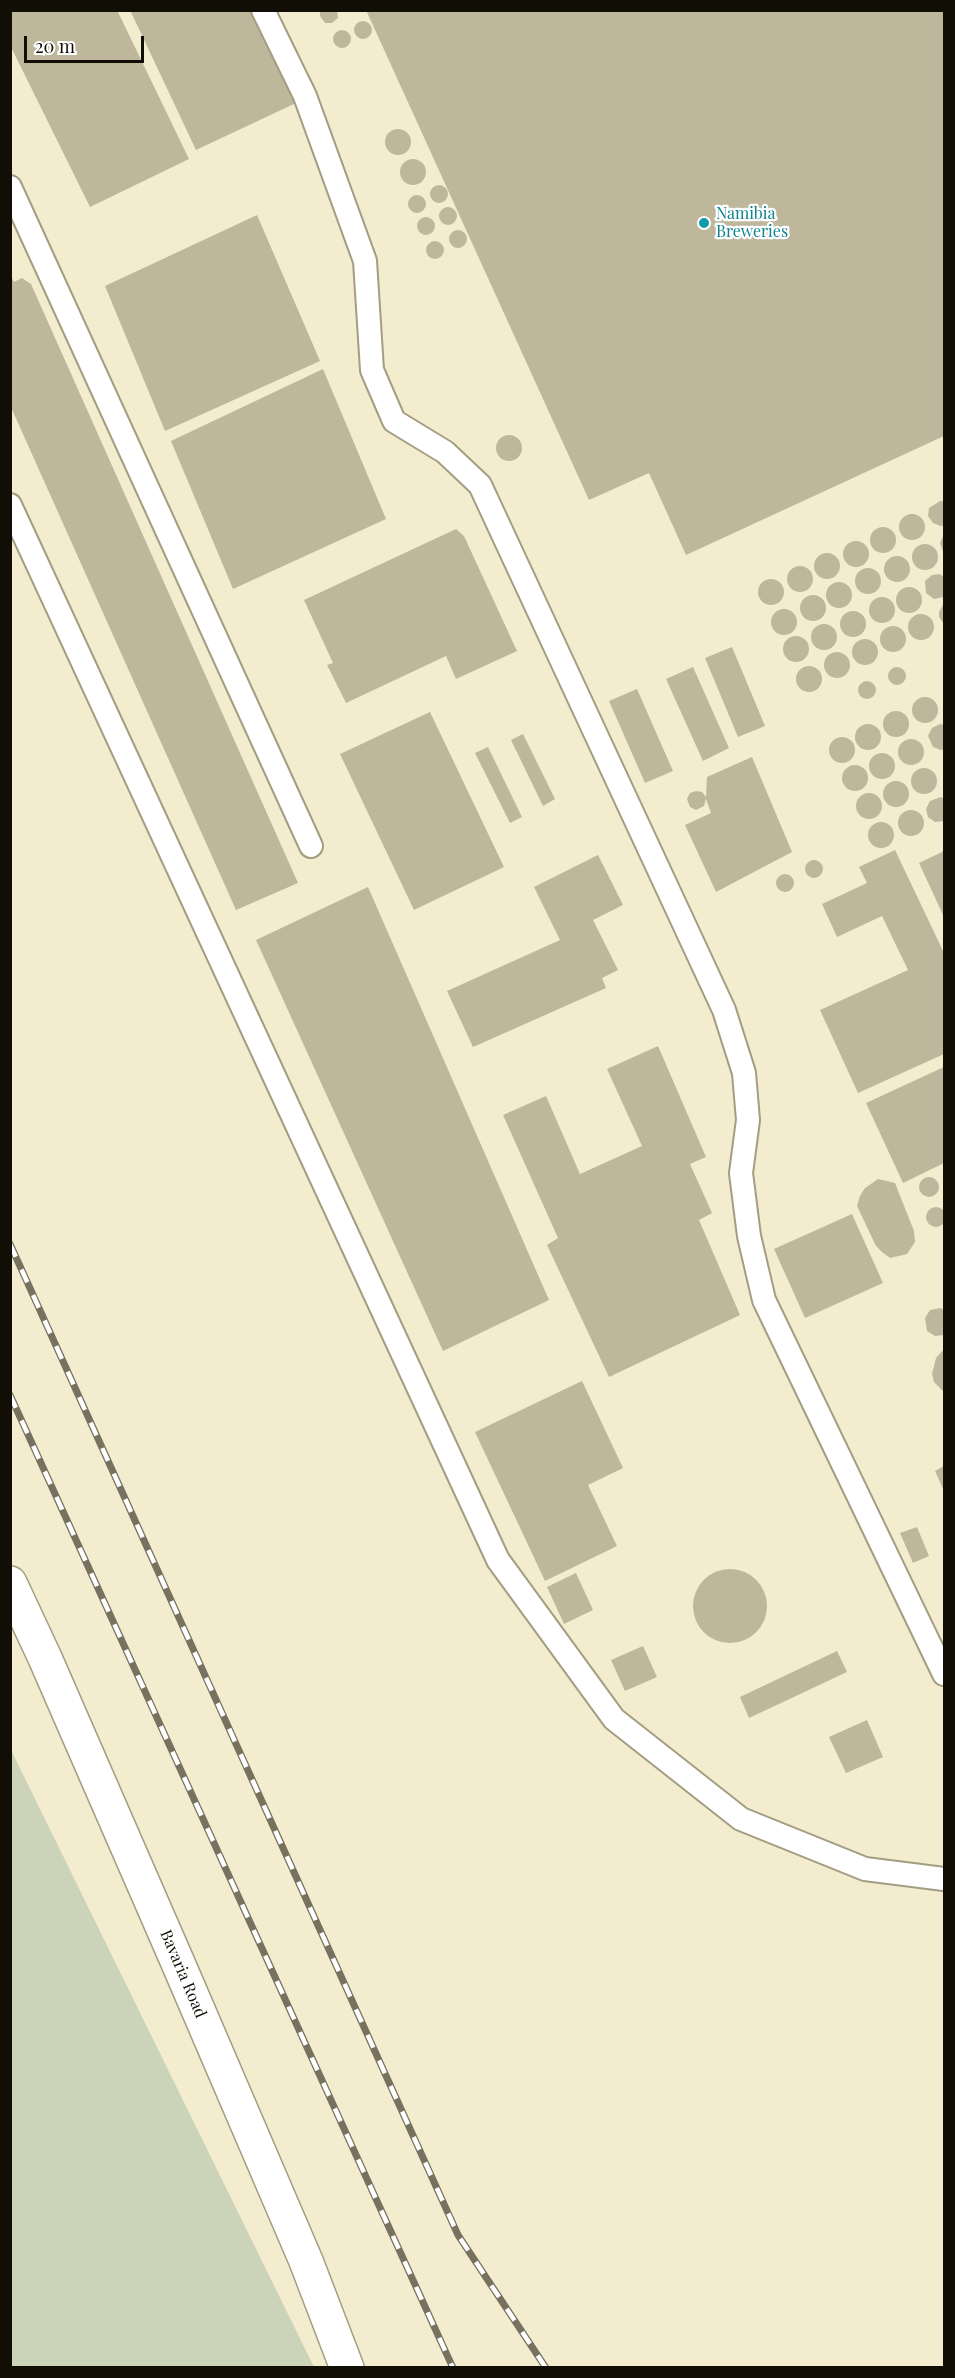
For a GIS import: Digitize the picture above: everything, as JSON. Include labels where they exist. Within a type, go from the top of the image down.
[{"type":"street","name":"Bavaria Road","points":[[10,1583],[178,1963],[306,2261],[347,2367]]},
{"type":"lane","points":[[263,10],[305,96],[365,261],[372,369],[394,422],[445,452],[480,485],[724,1010],[744,1073],[748,1120],[741,1173],[749,1236],[764,1300],[945,1674]]},
{"type":"lane","points":[[10,187],[311,846]]},
{"type":"lane","points":[[10,506],[498,1560],[614,1719],[741,1819],[865,1869],[945,1879]]},
{"type":"green space","points":[[11,1750],[314,2367],[11,2367]]},
{"type":"building","points":[[10,10],[117,10],[189,159],[90,207],[10,45]]},
{"type":"building","points":[[130,10],[252,10],[296,103],[196,150]]},
{"type":"building","points":[[320,10],[337,10],[338,18],[332,23],[325,23],[320,16]]},
{"type":"building","name":"Namibia Breweries","points":[[366,10],[944,10],[944,436],[686,555],[649,473],[589,500]]},
{"type":"building","points":[[359,21],[367,21],[372,26],[370,37],[359,39],[354,34],[354,26]]},
{"type":"building","points":[[338,30],[346,30],[351,35],[349,46],[338,48],[333,43],[333,35]]},
{"type":"building","points":[[398,129],[407,133],[411,142],[407,151],[398,155],[389,151],[385,142],[389,133]]},
{"type":"building","points":[[413,159],[422,163],[426,172],[422,181],[413,185],[404,181],[400,172],[404,163]]},
{"type":"building","points":[[435,185],[443,185],[448,190],[446,201],[435,203],[430,198],[430,190]]},
{"type":"building","points":[[413,195],[421,195],[426,200],[424,211],[413,213],[408,208],[408,200]]},
{"type":"building","points":[[444,207],[452,207],[457,212],[455,223],[444,225],[439,220],[439,212]]},
{"type":"building","points":[[257,215],[320,361],[165,431],[105,286]]},
{"type":"building","points":[[422,217],[430,217],[435,222],[433,233],[422,235],[417,230],[417,222]]},
{"type":"building","points":[[454,230],[462,230],[467,235],[465,246],[454,248],[449,243],[449,235]]},
{"type":"building","points":[[431,241],[439,241],[444,246],[442,257],[431,259],[426,254],[426,246]]},
{"type":"building","points":[[10,274],[14,282],[22,278],[31,284],[298,883],[236,910],[10,405]]},
{"type":"building","points":[[323,369],[386,519],[233,589],[171,441]]},
{"type":"building","points":[[509,435],[518,439],[522,448],[518,457],[509,461],[500,457],[496,448],[500,439]]},
{"type":"building","points":[[944,501],[944,525],[941,526],[933,523],[928,516],[929,508]]},
{"type":"building","points":[[912,514],[921,518],[925,527],[921,536],[912,540],[903,536],[899,527],[903,518]]},
{"type":"building","points":[[883,527],[892,531],[896,540],[892,549],[883,553],[874,549],[870,540],[874,531]]},
{"type":"building","points":[[456,529],[464,536],[517,651],[456,679],[446,656],[346,703],[327,665],[333,663],[304,600]]},
{"type":"building","points":[[944,534],[944,554],[940,543]]},
{"type":"building","points":[[856,541],[865,545],[869,554],[865,563],[856,567],[847,563],[843,554],[847,545]]},
{"type":"building","points":[[925,544],[934,548],[938,557],[934,566],[925,570],[916,566],[912,557],[916,548]]},
{"type":"building","points":[[827,553],[836,557],[840,566],[836,575],[827,579],[818,575],[814,566],[818,557]]},
{"type":"building","points":[[897,556],[906,560],[910,569],[906,578],[897,582],[888,578],[884,569],[888,560]]},
{"type":"building","points":[[800,566],[809,570],[813,579],[809,588],[800,592],[791,588],[787,579],[791,570]]},
{"type":"building","points":[[868,568],[877,572],[881,581],[877,590],[868,594],[859,590],[855,581],[859,572]]},
{"type":"building","points":[[940,574],[944,577],[944,597],[934,599],[926,593],[925,581],[932,575]]},
{"type":"building","points":[[771,579],[780,583],[784,592],[780,601],[771,605],[762,601],[758,592],[762,583]]},
{"type":"building","points":[[839,582],[848,586],[852,595],[848,604],[839,608],[830,604],[826,595],[830,586]]},
{"type":"building","points":[[909,587],[918,591],[922,600],[918,609],[909,613],[900,609],[896,600],[900,591]]},
{"type":"building","points":[[813,595],[822,599],[826,608],[822,617],[813,621],[804,617],[800,608],[804,599]]},
{"type":"building","points":[[882,597],[891,601],[895,610],[891,619],[882,623],[873,619],[869,610],[873,601]]},
{"type":"building","points":[[944,603],[944,624],[939,617],[939,612]]},
{"type":"building","points":[[784,609],[793,613],[797,622],[793,631],[784,635],[775,631],[771,622],[775,613]]},
{"type":"building","points":[[853,611],[862,615],[866,624],[862,633],[853,637],[844,633],[840,624],[844,615]]},
{"type":"building","points":[[921,614],[930,618],[934,627],[930,636],[921,640],[912,636],[908,627],[912,618]]},
{"type":"building","points":[[824,624],[833,628],[837,637],[833,646],[824,650],[815,646],[811,637],[815,628]]},
{"type":"building","points":[[893,626],[902,630],[906,639],[902,648],[893,652],[884,648],[880,639],[884,630]]},
{"type":"building","points":[[796,636],[805,640],[809,649],[805,658],[796,662],[787,658],[783,649],[787,640]]},
{"type":"building","points":[[865,639],[874,643],[878,652],[874,661],[865,665],[856,661],[852,652],[856,643]]},
{"type":"building","points":[[732,647],[765,726],[738,737],[705,658]]},
{"type":"building","points":[[837,652],[846,656],[850,665],[846,674],[837,678],[828,674],[824,665],[828,656]]},
{"type":"building","points":[[809,666],[818,670],[822,679],[818,688],[809,692],[800,688],[796,679],[800,670]]},
{"type":"building","points":[[693,667],[729,748],[703,761],[666,679]]},
{"type":"building","points":[[893,667],[901,667],[906,672],[904,683],[893,685],[888,680],[888,672]]},
{"type":"building","points":[[863,681],[871,681],[876,686],[874,697],[863,699],[858,694],[858,686]]},
{"type":"building","points":[[637,689],[673,771],[645,783],[609,701]]},
{"type":"building","points":[[925,697],[934,701],[938,710],[934,719],[925,723],[916,719],[912,710],[916,701]]},
{"type":"building","points":[[896,711],[905,715],[909,724],[905,733],[896,737],[887,733],[883,724],[887,715]]},
{"type":"building","points":[[430,712],[504,867],[414,910],[340,754]]},
{"type":"building","points":[[868,724],[877,728],[881,737],[877,746],[868,750],[859,746],[855,737],[859,728]]},
{"type":"building","points":[[940,724],[944,725],[944,749],[941,750],[933,747],[928,736],[932,728]]},
{"type":"building","points":[[523,734],[555,799],[543,806],[511,740]]},
{"type":"building","points":[[842,737],[851,741],[855,750],[851,759],[842,763],[833,759],[829,750],[833,741]]},
{"type":"building","points":[[911,739],[920,743],[924,752],[920,761],[911,765],[902,761],[898,752],[902,743]]},
{"type":"building","points":[[488,747],[522,817],[510,823],[475,753]]},
{"type":"building","points":[[882,753],[891,757],[895,766],[891,775],[882,779],[873,775],[869,766],[873,757]]},
{"type":"building","points":[[752,757],[792,852],[716,892],[685,825],[711,813],[706,799],[704,806],[696,810],[690,807],[687,799],[690,793],[696,791],[702,792],[706,797],[707,777]]},
{"type":"building","points":[[855,765],[864,769],[868,778],[864,787],[855,791],[846,787],[842,778],[846,769]]},
{"type":"building","points":[[924,768],[933,772],[937,781],[933,790],[924,794],[915,790],[911,781],[915,772]]},
{"type":"building","points":[[896,781],[905,785],[909,794],[905,803],[896,807],[887,803],[883,794],[887,785]]},
{"type":"building","points":[[869,793],[878,797],[882,806],[878,815],[869,819],[860,815],[856,806],[860,797]]},
{"type":"building","points":[[941,797],[944,799],[944,821],[935,822],[928,817],[926,809],[930,801]]},
{"type":"building","points":[[911,810],[920,814],[924,823],[920,832],[911,836],[902,832],[898,823],[902,814]]},
{"type":"building","points":[[881,822],[890,826],[894,835],[890,844],[881,848],[872,844],[868,835],[872,826]]},
{"type":"building","points":[[895,850],[944,953],[944,1054],[858,1093],[820,1010],[908,970],[882,916],[837,937],[822,904],[867,883],[859,867]]},
{"type":"building","points":[[944,851],[944,917],[919,863]]},
{"type":"building","points":[[598,855],[623,905],[593,920],[618,970],[602,978],[606,988],[473,1047],[447,991],[560,940],[534,887]]},
{"type":"building","points":[[810,860],[818,860],[823,865],[821,876],[810,878],[805,873],[805,865]]},
{"type":"building","points":[[781,874],[789,874],[794,879],[792,890],[781,892],[776,887],[776,879]]},
{"type":"building","points":[[368,887],[549,1300],[443,1351],[256,940]]},
{"type":"building","points":[[658,1046],[706,1157],[690,1164],[712,1213],[699,1220],[740,1315],[609,1377],[547,1245],[558,1238],[503,1115],[546,1096],[580,1174],[642,1146],[607,1069]]},
{"type":"building","points":[[944,1067],[944,1163],[903,1183],[866,1103]]},
{"type":"building","points":[[929,1177],[936,1180],[939,1187],[936,1194],[929,1197],[922,1194],[919,1187],[922,1180]]},
{"type":"building","points":[[878,1179],[895,1183],[914,1231],[915,1242],[907,1254],[890,1258],[882,1252],[876,1246],[857,1206],[865,1188]]},
{"type":"building","points":[[936,1207],[943,1210],[946,1217],[943,1224],[936,1227],[929,1224],[926,1217],[929,1210]]},
{"type":"building","points":[[852,1214],[883,1283],[805,1318],[774,1249]]},
{"type":"building","points":[[940,1308],[944,1310],[944,1335],[935,1336],[927,1331],[925,1318],[930,1310]]},
{"type":"building","points":[[944,1349],[944,1392],[934,1382],[932,1374],[936,1358]]},
{"type":"building","points":[[582,1381],[623,1468],[588,1485],[617,1546],[545,1581],[475,1432]]},
{"type":"building","points":[[944,1466],[944,1491],[935,1471]]},
{"type":"building","points":[[917,1527],[929,1556],[913,1563],[900,1533]]},
{"type":"building","points":[[730,1569],[744,1572],[756,1580],[764,1592],[767,1606],[764,1620],[756,1632],[744,1640],[730,1643],[716,1640],[704,1632],[696,1620],[693,1606],[696,1592],[704,1580],[716,1572]]},
{"type":"building","points":[[576,1573],[593,1610],[564,1624],[547,1587]]},
{"type":"building","points":[[643,1646],[657,1677],[625,1691],[611,1660]]},
{"type":"building","points":[[837,1651],[847,1672],[749,1718],[740,1697]]},
{"type":"building","points":[[867,1720],[883,1757],[846,1773],[829,1737]]},
{"type":"railway","points":[[10,1244],[458,2235],[546,2368]]},
{"type":"railway","points":[[10,1395],[453,2368]]},
{"type":"place","name":"Namibia Breweries","points":[[704,223]]}]
